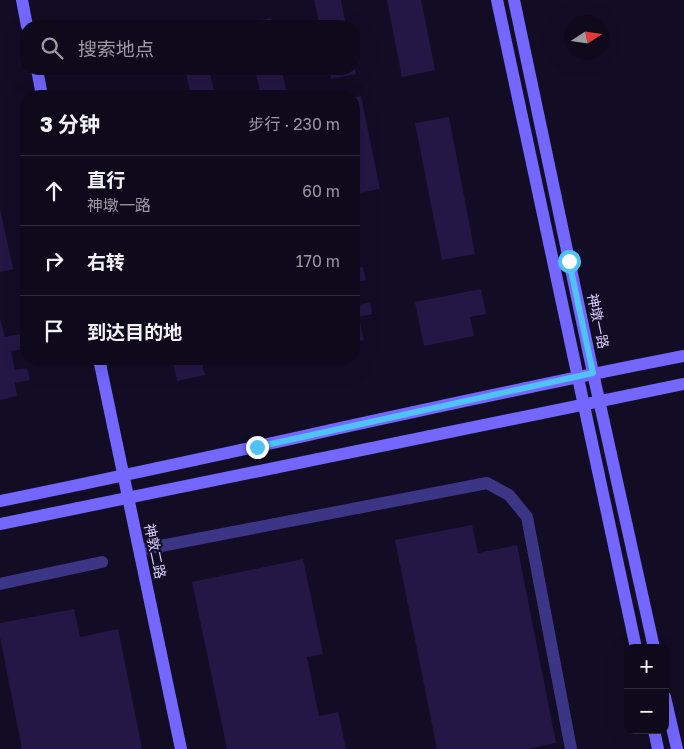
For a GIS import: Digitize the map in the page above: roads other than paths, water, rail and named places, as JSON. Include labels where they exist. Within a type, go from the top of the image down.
[{"type":"street","points":[[22,0],[26,20]]},
{"type":"street","points":[[497,0],[635,644]]},
{"type":"street","name":"神墩一路","points":[[514,0],[593,373],[653,644]]},
{"type":"street","points":[[37,75],[41,90]]},
{"type":"street","points":[[0,501],[125,476],[593,373],[684,356]]},
{"type":"street","name":"神敦二路","points":[[100,365],[181,749]]},
{"type":"street","points":[[0,524],[684,384]]},
{"type":"street","points":[[140,550],[487,483],[509,495],[527,517],[571,749]]},
{"type":"street","points":[[0,584],[102,562]]},
{"type":"street","points":[[669,714],[677,749]]},
{"type":"street","points":[[655,734],[658,749]]}]
